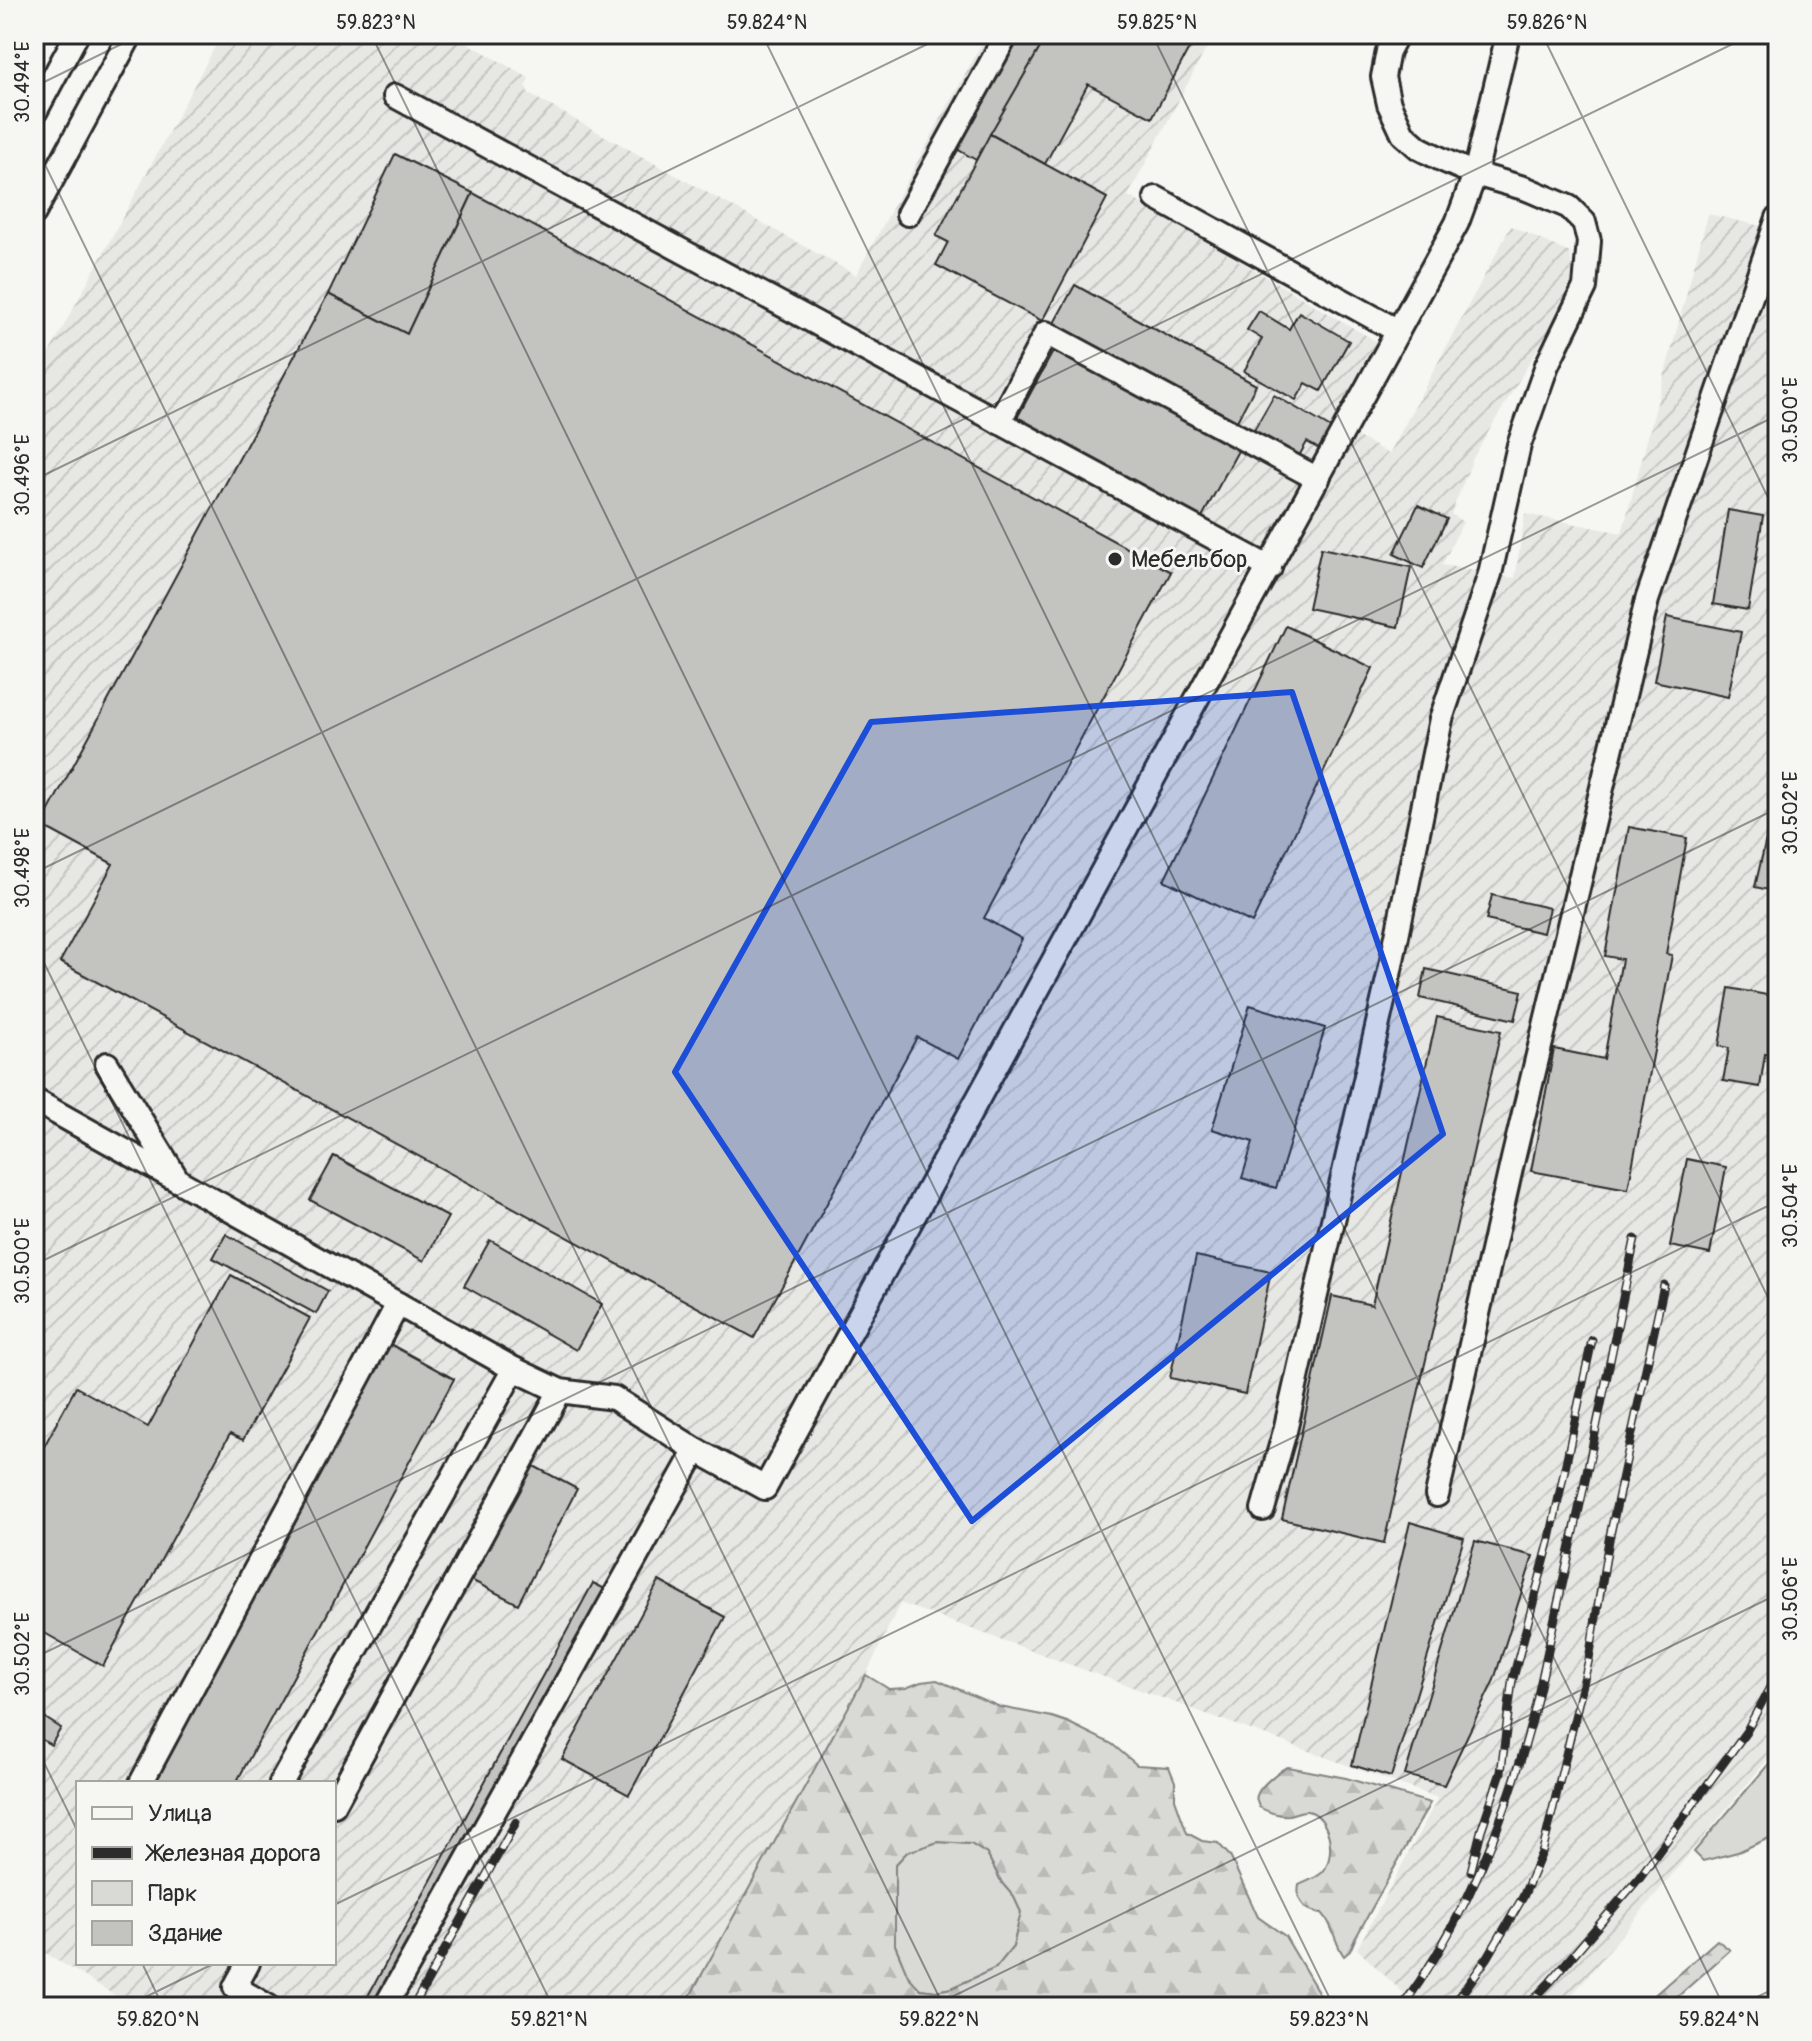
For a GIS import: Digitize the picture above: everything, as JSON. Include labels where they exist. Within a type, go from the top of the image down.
[{"type":"street","points":[[34,114],[77,34]]},
{"type":"street","points":[[34,213],[131,34]]},
{"type":"street","points":[[908,214],[1007,34]]},
{"type":"street","points":[[1263,1509],[1289,1416],[1386,990],[1441,719],[1490,574],[1519,445],[1547,365],[1585,287],[1589,241],[1584,222],[1569,207],[1527,189],[1475,174],[1419,148],[1403,134],[1389,104],[1383,77],[1388,51],[1397,34]]},
{"type":"street","points":[[34,1100],[514,1369],[560,1391],[614,1398],[696,1450],[765,1488],[1457,223],[1475,174],[1508,34]]},
{"type":"street","points":[[395,96],[1270,568]]},
{"type":"street","points":[[1156,198],[1398,331]]},
{"type":"street","points":[[1437,1495],[1647,600],[1778,218]]},
{"type":"street","points":[[999,422],[1046,333],[1318,479]]},
{"type":"street","points":[[107,1064],[179,1181]]},
{"type":"street","points":[[142,1781],[398,1304]]},
{"type":"street","points":[[282,1781],[514,1369]]},
{"type":"street","points":[[336,1801],[560,1391]]},
{"type":"street","points":[[385,2007],[696,1450]]},
{"type":"street","points":[[247,1965],[235,1987],[269,2007]]},
{"type":"highlighted area","points":[[1292,692],[1443,1134],[972,1521],[675,1072],[871,722]]},
{"type":"shaded area","points":[[222,34],[452,34],[529,78],[526,86],[529,94],[856,275],[987,34],[1214,34],[1128,196],[1379,343],[1335,424],[1389,454],[1511,226],[1570,253],[1574,287],[1473,458],[1451,514],[1463,522],[1442,565],[1515,578],[1525,514],[1622,533],[1708,214],[1778,230],[1778,1747],[1562,2007],[1418,2007],[1357,1949],[1438,1798],[900,1603],[866,1675],[684,2007],[110,2007],[116,1996],[34,1946],[34,381]]},
{"type":"green space","points":[[866,1675],[889,1689],[937,1680],[1000,1707],[1067,1722],[1112,1744],[1137,1765],[1169,1767],[1175,1782],[1175,1799],[1187,1833],[1202,1841],[1218,1843],[1230,1856],[1258,1917],[1285,1936],[1327,2007],[684,2007]],"holes":[[[938,1842],[971,1844],[987,1854],[1021,1912],[1013,1947],[996,1968],[952,1988],[936,1991],[920,1989],[908,1976],[895,1945],[895,1865],[907,1852]]]},
{"type":"green space","points":[[1778,1753],[1778,1834],[1738,1852],[1703,1861],[1694,1852]]},
{"type":"green space","points":[[1288,1767],[1346,1778],[1430,1803],[1350,1951],[1344,1956],[1326,1918],[1322,1913],[1306,1908],[1299,1896],[1299,1885],[1321,1874],[1327,1865],[1330,1845],[1325,1826],[1313,1813],[1277,1814],[1259,1807],[1257,1802],[1257,1795],[1263,1786]]},
{"type":"green space","points":[[938,1842],[971,1844],[987,1854],[1021,1912],[1013,1947],[996,1968],[952,1988],[936,1991],[920,1989],[908,1977],[895,1945],[895,1865],[907,1852]]},
{"type":"green space","points":[[1717,1940],[1730,1950],[1666,2007],[1641,2007]]},
{"type":"building","points":[[1018,34],[1048,34],[976,160],[957,149]]},
{"type":"building","points":[[1048,34],[1197,34],[1152,118],[1088,84],[1045,164],[990,134]]},
{"type":"building","points":[[990,134],[1107,198],[1042,321],[936,265],[948,242],[936,236]]},
{"type":"building","points":[[395,154],[473,193],[407,334],[328,294]]},
{"type":"building","points":[[473,193],[1171,572],[984,918],[1022,939],[958,1059],[917,1037],[754,1338],[60,962],[113,864],[41,825],[328,294],[407,334]]},
{"type":"building","points":[[1075,285],[1256,385],[1236,423],[1054,323]]},
{"type":"building","points":[[1259,311],[1289,329],[1299,312],[1349,341],[1321,391],[1306,383],[1296,400],[1244,371],[1262,339],[1247,330]]},
{"type":"building","points":[[1055,348],[1239,449],[1201,519],[1017,418]]},
{"type":"building","points":[[1274,395],[1331,428],[1319,449],[1307,442],[1299,456],[1254,430]]},
{"type":"building","points":[[1418,505],[1447,519],[1423,568],[1394,554]]},
{"type":"building","points":[[1728,510],[1763,516],[1748,610],[1713,604]]},
{"type":"building","points":[[1321,548],[1411,567],[1398,627],[1308,608]]},
{"type":"building","points":[[1667,617],[1741,632],[1728,697],[1654,681]]},
{"type":"building","points":[[1286,626],[1373,668],[1252,923],[1164,880]]},
{"type":"building","points":[[1778,787],[1778,892],[1755,887]]},
{"type":"building","points":[[1629,827],[1687,838],[1666,954],[1672,955],[1628,1189],[1531,1171],[1554,1049],[1604,1059],[1622,959],[1605,956]]},
{"type":"building","points":[[1492,895],[1549,908],[1543,933],[1486,920]]},
{"type":"building","points":[[1426,969],[1522,991],[1515,1020],[1420,998]]},
{"type":"building","points":[[1729,988],[1778,997],[1776,1056],[1765,1054],[1760,1087],[1723,1081],[1729,1048],[1719,1046]]},
{"type":"building","points":[[1250,1005],[1325,1028],[1276,1188],[1242,1178],[1253,1142],[1212,1129]]},
{"type":"building","points":[[1437,1017],[1501,1031],[1384,1543],[1282,1519],[1332,1296],[1372,1305]]},
{"type":"building","points":[[334,1156],[448,1217],[424,1261],[310,1200]]},
{"type":"building","points":[[1687,1159],[1726,1167],[1710,1254],[1670,1246]]},
{"type":"building","points":[[226,1234],[328,1291],[316,1314],[213,1258]]},
{"type":"building","points":[[490,1240],[602,1304],[576,1350],[464,1286]]},
{"type":"building","points":[[1196,1256],[1271,1272],[1245,1394],[1170,1378]]},
{"type":"building","points":[[231,1275],[310,1318],[243,1440],[230,1434],[103,1666],[34,1627],[34,1465],[76,1387],[148,1427]]},
{"type":"building","points":[[386,1342],[454,1379],[237,1781],[149,1781]]},
{"type":"building","points":[[530,1464],[577,1489],[518,1604],[471,1580]]},
{"type":"building","points":[[1410,1522],[1464,1538],[1391,1777],[1352,1765]]},
{"type":"building","points":[[1475,1541],[1533,1556],[1494,1680],[1444,1785],[1405,1775]]},
{"type":"building","points":[[659,1581],[725,1617],[629,1795],[562,1759]]},
{"type":"building","points":[[593,1583],[607,1590],[380,2007],[362,2007]]},
{"type":"building","points":[[34,1711],[61,1728],[51,1745],[34,1735]]},
{"type":"railway","points":[[1402,2007],[1445,1941],[1463,1906],[1495,1833],[1521,1758],[1540,1688],[1581,1502],[1635,1239]]},
{"type":"railway","points":[[1452,2007],[1488,1957],[1523,1897],[1543,1850],[1589,1659],[1609,1540],[1664,1285]]},
{"type":"railway","points":[[1471,1871],[1501,1772],[1512,1682],[1550,1539],[1592,1340]]},
{"type":"railway","points":[[1526,2007],[1639,1878],[1746,1732],[1778,1672]]},
{"type":"railway","points":[[413,2007],[516,1822]]},
{"type":"place","name":"Мебельбор","points":[[1115,559]]}]
